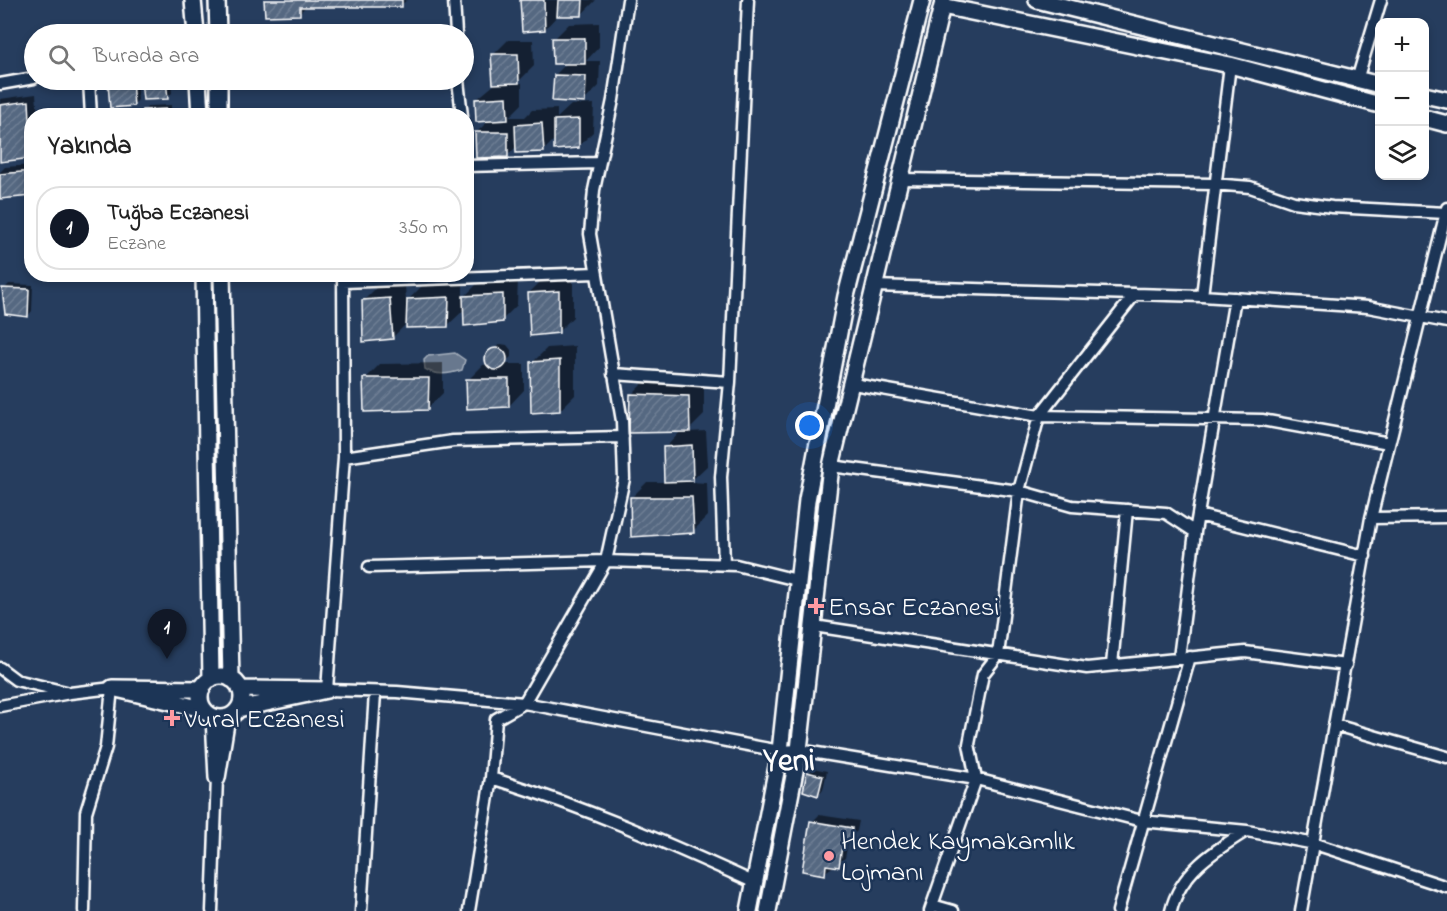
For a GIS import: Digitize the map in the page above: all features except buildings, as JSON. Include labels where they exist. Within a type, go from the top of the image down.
[{"type":"main road","points":[[193,0],[195,24]]},
{"type":"main road","points":[[217,0],[218,24]]},
{"type":"main road","points":[[749,911],[780,751],[807,500],[846,296],[922,0],[933,7],[946,3],[1230,65],[1375,104]]},
{"type":"main road","points":[[1037,0],[1066,3],[1375,84]]},
{"type":"main road","points":[[768,911],[799,750],[831,466],[853,384],[873,286],[946,3]]},
{"type":"main road","points":[[199,90],[200,108]]},
{"type":"main road","points":[[219,90],[219,108]]},
{"type":"main road","points":[[1429,96],[1447,100]]},
{"type":"main road","points":[[1429,119],[1447,124]]},
{"type":"main road","points":[[204,282],[206,684],[200,696],[220,713]]},
{"type":"main road","points":[[217,778],[220,713],[242,696],[236,684],[222,282]]},
{"type":"main road","points":[[112,688],[206,684],[218,677],[236,684],[327,690]]},
{"type":"main road","points":[[112,688],[220,713],[327,690]]},
{"type":"street","points":[[454,0],[455,24]]},
{"type":"street","points":[[469,911],[490,778],[496,719],[524,703],[606,561],[624,479],[623,436],[590,234],[594,190],[613,100],[628,0]]},
{"type":"street","points":[[724,564],[721,477],[729,382],[748,0]]},
{"type":"street","points":[[1357,80],[1381,0]]},
{"type":"street","points":[[1202,296],[1213,184],[1230,65]]},
{"type":"street","points":[[0,84],[24,80]]},
{"type":"street","points":[[89,90],[90,108]]},
{"type":"street","points":[[459,90],[461,108]]},
{"type":"street","points":[[474,166],[599,163]]},
{"type":"street","points":[[902,179],[1213,184],[1250,187],[1294,202],[1332,207],[1447,211],[1371,518],[1315,844],[1301,911]]},
{"type":"street","points":[[474,275],[596,273]]},
{"type":"street","points":[[343,282],[344,457],[327,690],[397,692],[524,703],[780,751],[799,750],[976,779],[1142,821],[1247,831],[1315,844],[1447,887]]},
{"type":"street","points":[[873,286],[1235,298],[1368,307],[1447,322]]},
{"type":"street","points":[[953,911],[931,908],[976,779],[969,744],[983,674],[998,655],[1019,491],[1040,416],[1135,294]]},
{"type":"street","points":[[1179,658],[1195,532],[1235,298]]},
{"type":"street","points":[[613,374],[729,382]]},
{"type":"street","points":[[853,384],[1040,416],[1214,417],[1262,420],[1389,443]]},
{"type":"street","points":[[344,457],[453,441],[623,436]]},
{"type":"street","points":[[831,466],[1019,491],[1072,506],[1166,513],[1195,532]]},
{"type":"street","points":[[1112,665],[1127,510]]},
{"type":"street","points":[[1198,515],[1365,556]]},
{"type":"street","points":[[1371,518],[1447,517]]},
{"type":"street","points":[[369,567],[606,561],[724,564],[797,580]]},
{"type":"street","points":[[814,626],[1087,668],[1245,652],[1346,665]]},
{"type":"street","points":[[1118,911],[1190,657]]},
{"type":"street","points":[[0,668],[16,680],[70,693]]},
{"type":"street","points":[[0,706],[112,688],[106,747],[86,812],[84,911]]},
{"type":"street","points":[[361,911],[368,838],[375,693]]},
{"type":"street","points":[[1335,725],[1447,757]]},
{"type":"street","points":[[212,911],[217,778]]},
{"type":"street","points":[[490,778],[636,829],[755,883]]},
{"type":"street","points":[[1171,911],[1187,875],[1217,849],[1247,831]]},
{"type":"water","points":[[455,353],[465,360],[462,370],[443,374],[425,369],[424,360],[428,356]]},
{"type":"place","name":"Ensar Eczanesi","points":[[816,606]]},
{"type":"place","name":"Tuğba Eczanesi","points":[[167,659]]},
{"type":"place","name":"Vural Eczanesi","points":[[172,718]]},
{"type":"place","name":"Hendek Kaymakamlık Lojmanı","points":[[829,856]]},
{"type":"district","name":"Yeni","points":[[789,758]]}]
